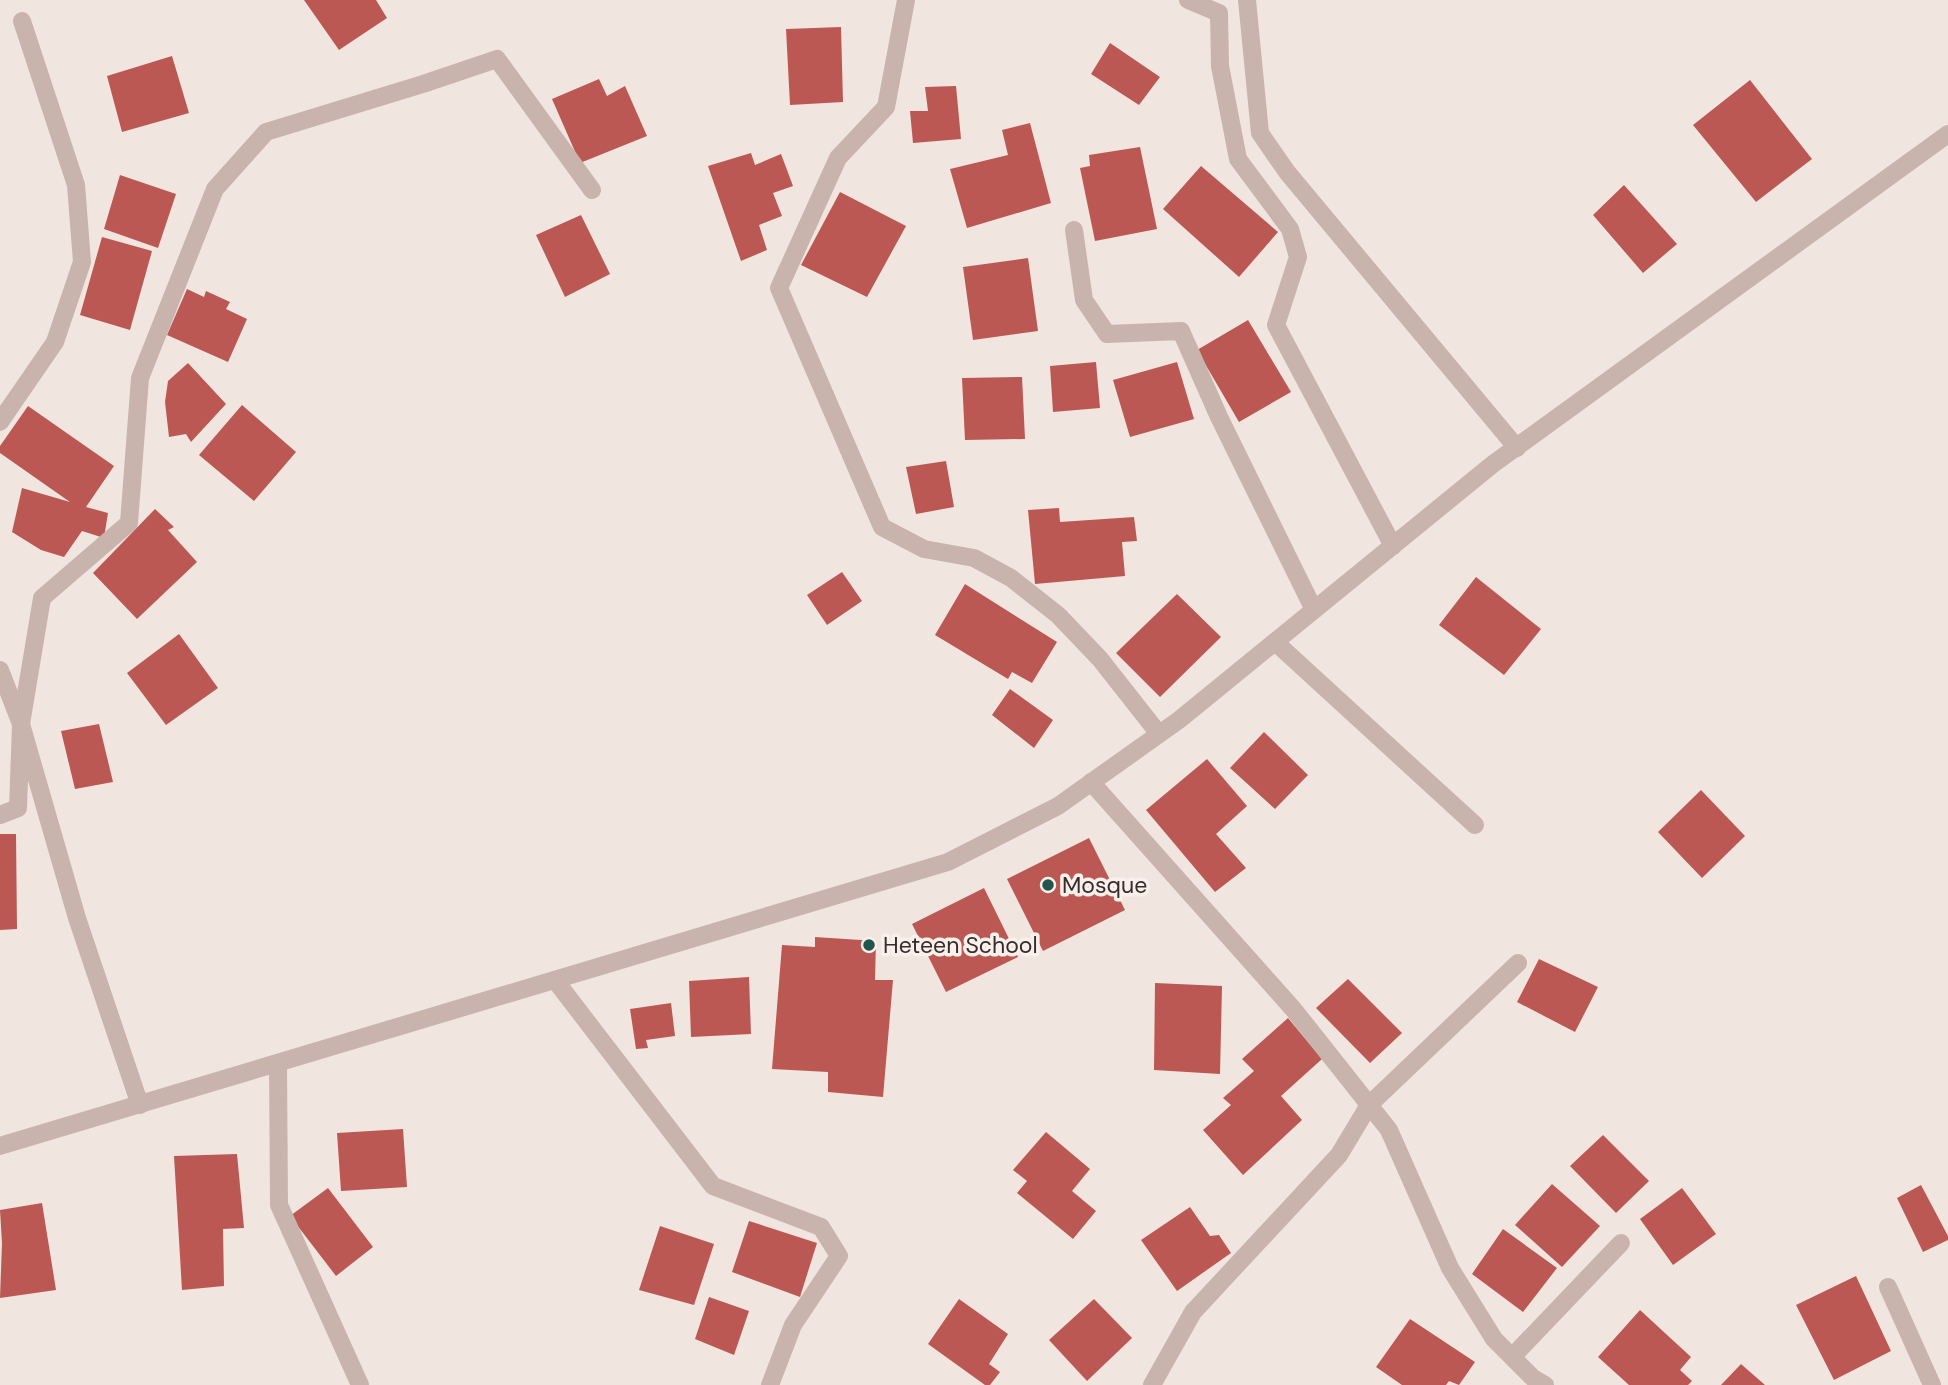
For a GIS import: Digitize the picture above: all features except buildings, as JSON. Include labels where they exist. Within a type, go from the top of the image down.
[{"type":"street","points":[[906,0],[886,107],[838,158],[779,288],[882,527],[924,550],[974,558],[1011,578],[1058,615],[1100,659],[1159,734]]},
{"type":"street","points":[[1188,0],[1219,13],[1220,66],[1238,159],[1290,229],[1298,257],[1276,324],[1393,546]]},
{"type":"street","points":[[1247,0],[1260,133],[1287,172],[1517,448]]},
{"type":"street","points":[[0,422],[55,342],[82,262],[76,186],[22,21]]},
{"type":"street","points":[[0,815],[18,808],[21,724],[42,598],[129,523],[140,378],[215,189],[266,132],[497,59],[592,190]]},
{"type":"street","points":[[0,1146],[948,862],[1058,806],[1159,734],[1517,448],[1948,134]]},
{"type":"street","points":[[1074,230],[1084,300],[1107,334],[1181,331],[1219,417],[1314,610]]},
{"type":"street","points":[[1275,642],[1475,825]]},
{"type":"street","points":[[0,670],[21,724],[77,918],[140,1105]]},
{"type":"street","points":[[1091,782],[1294,1010],[1389,1130],[1450,1268],[1494,1339],[1542,1384]]},
{"type":"street","points":[[1152,1385],[1193,1312],[1339,1155],[1369,1105],[1518,963]]},
{"type":"street","points":[[555,980],[713,1186],[821,1227],[839,1256],[793,1325],[770,1385]]},
{"type":"street","points":[[278,1064],[279,1205],[359,1385]]},
{"type":"street","points":[[1512,1357],[1620,1243]]},
{"type":"street","points":[[1888,1287],[1932,1385]]},
{"type":"place","name":"Mosque","points":[[1048,885]]},
{"type":"place","name":"Heteen School","points":[[869,945]]}]
